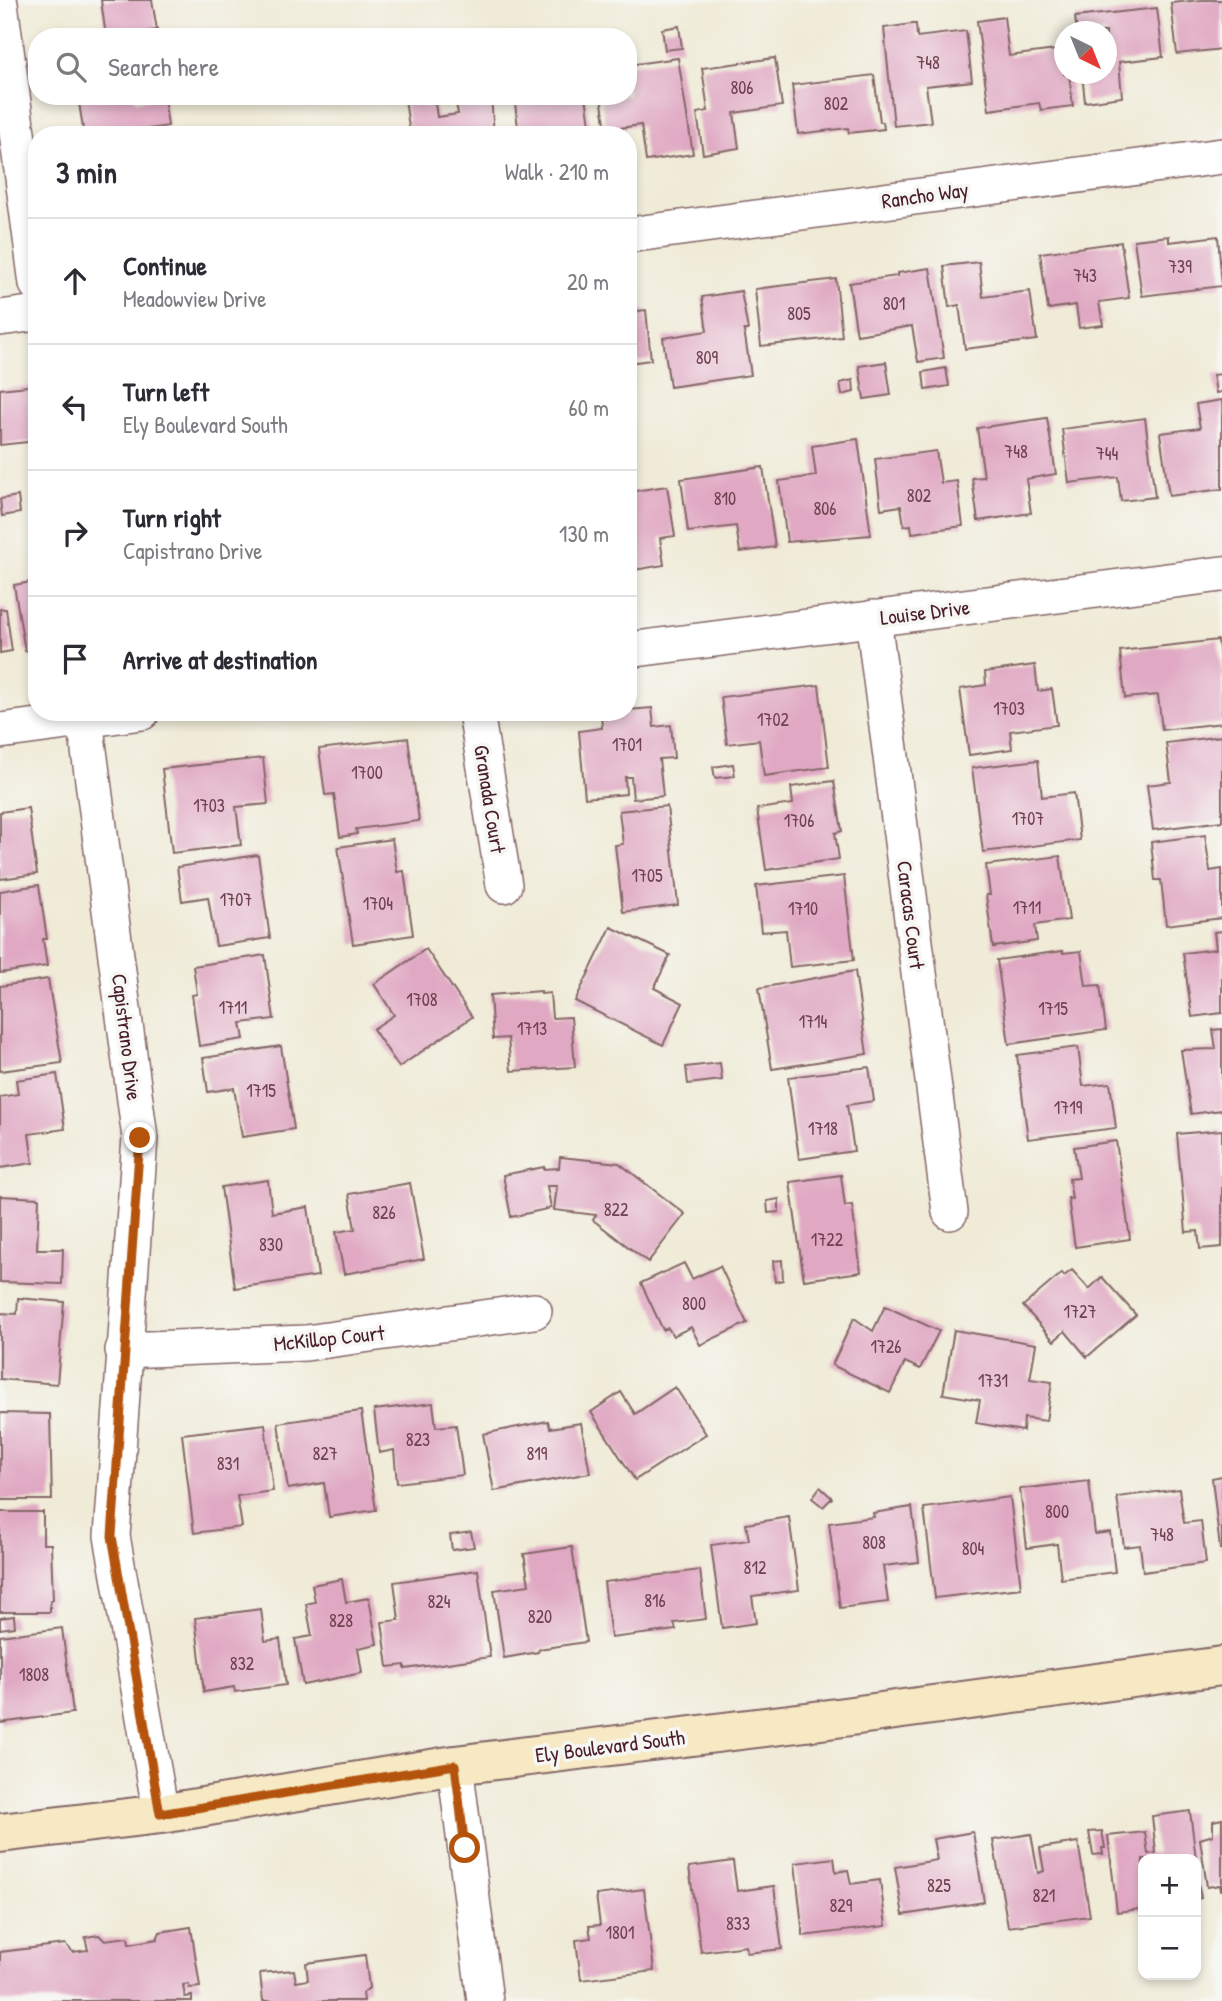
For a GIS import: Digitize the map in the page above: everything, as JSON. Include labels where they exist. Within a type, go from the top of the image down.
[{"type":"main road","name":"Ely Boulevard South","points":[[0,1833],[160,1814],[455,1765],[814,1721],[1222,1666]]},
{"type":"street","points":[[0,4],[28,216]]},
{"type":"street","name":"Rancho Way","points":[[637,234],[1222,156]]},
{"type":"street","points":[[0,318],[28,314]]},
{"type":"street","name":"Louise Drive","points":[[637,649],[1222,574]]},
{"type":"street","name":"Caracas Court","points":[[873,618],[950,1212]]},
{"type":"street","points":[[0,730],[76,721]]},
{"type":"street","name":"Capistrano Drive","points":[[85,721],[140,1138],[112,1536],[160,1814]]},
{"type":"street","name":"Granada Court","points":[[478,721],[504,885]]},
{"type":"street","name":"McKillop Court","points":[[123,1350],[306,1343],[534,1311]]},
{"type":"street","points":[[455,1765],[485,2001]]},
{"type":"building","points":[[101,0],[152,0],[157,28],[105,28]]},
{"type":"building","points":[[1222,0],[1222,49],[1177,54],[1171,3]]},
{"type":"building","points":[[1157,8],[1163,57],[1119,62],[1122,97],[1085,102],[1083,84],[1117,84],[1117,21],[1076,21],[1075,17]]},
{"type":"building","points":[[1004,17],[1009,56],[1054,50],[1054,84],[1070,84],[1073,106],[1041,110],[1039,103],[989,110],[977,21]]},
{"type":"building","points":[[916,24],[917,37],[966,31],[972,81],[926,86],[931,122],[894,126],[884,28]]},
{"type":"building","points":[[679,26],[682,48],[665,50],[662,29]]},
{"type":"building","points":[[678,58],[693,154],[646,161],[641,125],[605,126],[602,105],[637,105],[637,64]]},
{"type":"building","points":[[775,58],[782,106],[734,113],[739,148],[703,154],[697,113],[708,111],[702,68]]},
{"type":"building","points":[[874,75],[880,122],[883,122],[884,129],[849,133],[848,128],[798,134],[792,85]]},
{"type":"building","points":[[79,105],[165,105],[168,126],[83,126]]},
{"type":"building","points":[[406,105],[435,105],[437,117],[458,114],[456,105],[492,105],[493,126],[409,126]]},
{"type":"building","points":[[515,105],[587,105],[590,126],[518,126]]},
{"type":"building","points":[[1169,236],[1169,242],[1218,236],[1222,286],[1142,296],[1134,240]]},
{"type":"building","points":[[1121,242],[1129,298],[1099,302],[1103,325],[1079,328],[1076,305],[1048,309],[1040,253]]},
{"type":"building","points":[[979,262],[983,297],[1030,291],[1037,340],[965,349],[959,305],[949,307],[944,266]]},
{"type":"building","points":[[930,268],[944,358],[918,362],[912,326],[857,335],[849,283]]},
{"type":"building","points":[[836,279],[842,337],[761,346],[755,289]]},
{"type":"building","points":[[741,291],[748,330],[744,330],[751,375],[670,387],[663,338],[707,331],[702,297]]},
{"type":"building","points":[[646,310],[651,360],[637,362],[637,311]]},
{"type":"building","points":[[886,362],[891,395],[864,399],[859,366]]},
{"type":"building","points":[[946,368],[949,386],[925,390],[923,372]]},
{"type":"building","points":[[1222,374],[1222,392],[1216,393],[1213,375]]},
{"type":"building","points":[[853,380],[854,392],[842,395],[840,383]]},
{"type":"building","points":[[28,386],[28,442],[0,445],[0,389]]},
{"type":"building","points":[[1222,400],[1222,489],[1169,496],[1160,433],[1200,428],[1196,404]]},
{"type":"building","points":[[1047,418],[1056,474],[1026,479],[1031,513],[978,521],[972,478],[984,477],[977,428]]},
{"type":"building","points":[[1145,418],[1155,497],[1121,501],[1118,477],[1069,483],[1062,429]]},
{"type":"building","points":[[858,439],[871,535],[787,542],[779,481],[816,476],[812,446]]},
{"type":"building","points":[[936,451],[941,483],[957,481],[963,526],[912,533],[911,525],[904,526],[901,506],[881,509],[875,459]]},
{"type":"building","points":[[763,467],[775,547],[740,552],[736,526],[688,532],[681,479]]},
{"type":"building","points":[[667,486],[675,536],[660,538],[664,565],[637,570],[637,491]]},
{"type":"building","points":[[18,496],[20,513],[2,516],[0,499]]},
{"type":"building","points":[[28,583],[28,650],[25,651],[14,585]]},
{"type":"building","points":[[0,609],[6,609],[12,651],[0,653]]},
{"type":"building","points":[[1218,640],[1222,677],[1222,723],[1162,730],[1158,695],[1125,698],[1120,651]]},
{"type":"building","points":[[1035,665],[1038,691],[1052,689],[1057,725],[1010,731],[1012,749],[969,755],[960,689],[986,685],[985,672]]},
{"type":"building","points":[[819,685],[829,767],[764,776],[759,740],[727,744],[721,697]]},
{"type":"building","points":[[652,708],[654,727],[671,725],[674,758],[659,759],[663,796],[633,799],[631,777],[625,777],[626,794],[585,798],[579,731],[602,728],[602,721],[637,721],[637,709]]},
{"type":"building","points":[[1222,736],[1222,821],[1153,830],[1147,785],[1171,782],[1166,743]]},
{"type":"building","points":[[408,738],[419,821],[356,829],[357,834],[340,837],[334,794],[325,795],[319,749]]},
{"type":"building","points":[[263,758],[268,804],[236,807],[241,845],[172,853],[162,769]]},
{"type":"building","points":[[1038,760],[1042,797],[1074,793],[1080,840],[983,852],[972,768]]},
{"type":"building","points":[[733,764],[735,776],[715,778],[713,767]]},
{"type":"building","points":[[834,781],[842,831],[835,833],[839,859],[766,870],[757,809],[793,804],[791,787]]},
{"type":"building","points":[[667,806],[678,905],[623,912],[615,845],[623,844],[619,811]]},
{"type":"building","points":[[28,808],[37,874],[0,879],[0,812]]},
{"type":"building","points":[[1205,835],[1210,871],[1222,869],[1222,918],[1166,925],[1161,880],[1155,880],[1151,842]]},
{"type":"building","points":[[392,839],[397,872],[404,871],[413,935],[353,944],[338,847]]},
{"type":"building","points":[[258,855],[270,938],[216,946],[208,897],[182,901],[177,867]]},
{"type":"building","points":[[1060,856],[1069,920],[1035,925],[1037,941],[993,947],[986,895],[990,895],[986,865]]},
{"type":"building","points":[[844,876],[854,960],[790,967],[786,930],[761,932],[756,886]]},
{"type":"building","points":[[39,885],[47,939],[43,939],[47,966],[0,973],[0,891]]},
{"type":"building","points":[[611,927],[670,955],[654,988],[683,1003],[663,1045],[575,1001]]},
{"type":"building","points":[[1222,931],[1222,1013],[1192,1017],[1183,953],[1216,949],[1214,932]]},
{"type":"building","points":[[426,949],[472,1017],[399,1067],[373,1029],[394,1015],[374,984]]},
{"type":"building","points":[[1081,951],[1086,986],[1100,985],[1106,1030],[1009,1044],[997,960]]},
{"type":"building","points":[[265,955],[274,1019],[241,1023],[244,1039],[199,1046],[192,995],[197,994],[193,966]]},
{"type":"building","points":[[855,971],[867,1054],[772,1069],[759,988]]},
{"type":"building","points":[[48,979],[62,1063],[0,1071],[0,986]]},
{"type":"building","points":[[541,991],[541,994],[550,993],[552,1018],[571,1017],[575,1067],[511,1071],[508,1038],[493,1039],[490,995]]},
{"type":"building","points":[[1222,1029],[1222,1110],[1191,1114],[1181,1050],[1216,1049],[1213,1030]]},
{"type":"building","points":[[281,1046],[294,1129],[242,1137],[234,1088],[208,1092],[203,1058]]},
{"type":"building","points":[[1078,1047],[1083,1086],[1110,1083],[1116,1128],[1028,1139],[1017,1055]]},
{"type":"building","points":[[720,1063],[722,1080],[688,1084],[686,1067]]},
{"type":"building","points":[[869,1067],[874,1101],[847,1105],[854,1151],[799,1159],[788,1077]]},
{"type":"building","points":[[57,1074],[65,1129],[29,1134],[33,1163],[0,1168],[0,1097],[18,1094],[16,1080]]},
{"type":"building","points":[[1222,1130],[1222,1247],[1200,1249],[1198,1231],[1186,1232],[1177,1134]]},
{"type":"building","points":[[1116,1141],[1130,1239],[1075,1247],[1068,1198],[1072,1199],[1069,1179],[1079,1178],[1074,1147]]},
{"type":"building","points":[[560,1157],[619,1163],[685,1214],[648,1262],[593,1220],[596,1215],[554,1210],[557,1186],[547,1186],[551,1208],[511,1217],[503,1175],[544,1167],[559,1168]]},
{"type":"building","points":[[841,1175],[845,1206],[852,1205],[861,1272],[804,1280],[790,1182]]},
{"type":"building","points":[[268,1180],[272,1213],[308,1207],[318,1276],[235,1288],[221,1187]]},
{"type":"building","points":[[410,1183],[424,1259],[344,1274],[336,1232],[355,1229],[349,1194]]},
{"type":"building","points":[[0,1196],[39,1198],[37,1249],[63,1249],[62,1284],[0,1282]]},
{"type":"building","points":[[779,1199],[779,1212],[768,1213],[767,1201]]},
{"type":"building","points":[[782,1260],[783,1280],[775,1282],[773,1261]]},
{"type":"building","points":[[684,1263],[692,1279],[720,1266],[747,1323],[700,1345],[691,1327],[673,1336],[668,1328],[663,1330],[641,1283]]},
{"type":"building","points":[[1072,1270],[1089,1289],[1102,1277],[1136,1315],[1087,1357],[1065,1331],[1054,1341],[1023,1306],[1062,1273],[1064,1276]]},
{"type":"building","points":[[18,1298],[64,1302],[57,1384],[0,1379],[0,1313],[17,1314]]},
{"type":"building","points":[[885,1306],[939,1331],[920,1369],[905,1362],[890,1393],[832,1365],[854,1318],[873,1331]]},
{"type":"building","points":[[954,1330],[1036,1344],[1030,1379],[1052,1382],[1046,1421],[1024,1418],[1023,1431],[976,1423],[980,1400],[943,1394]]},
{"type":"building","points":[[675,1387],[706,1434],[635,1480],[591,1412],[621,1392],[635,1414]]},
{"type":"building","points":[[433,1403],[436,1427],[456,1425],[463,1475],[397,1483],[394,1450],[379,1453],[374,1410]]},
{"type":"building","points":[[361,1411],[376,1510],[329,1517],[324,1483],[288,1489],[278,1423]]},
{"type":"building","points":[[0,1413],[50,1414],[52,1500],[0,1500]]},
{"type":"building","points":[[548,1421],[550,1428],[581,1423],[590,1473],[494,1491],[483,1434]]},
{"type":"building","points":[[265,1424],[273,1491],[237,1496],[242,1527],[194,1533],[182,1434]]},
{"type":"building","points":[[1222,1476],[1222,1549],[1220,1549],[1212,1478]]},
{"type":"building","points":[[1089,1481],[1095,1534],[1110,1532],[1115,1572],[1061,1579],[1057,1544],[1027,1548],[1020,1489]]},
{"type":"building","points":[[820,1487],[832,1498],[823,1507],[812,1498]]},
{"type":"building","points":[[1179,1489],[1184,1523],[1201,1521],[1206,1563],[1143,1572],[1140,1545],[1124,1547],[1117,1497]]},
{"type":"building","points":[[1010,1497],[1021,1588],[935,1598],[924,1508]]},
{"type":"building","points":[[912,1507],[919,1562],[883,1566],[888,1602],[840,1608],[829,1523],[874,1517],[873,1513]]},
{"type":"building","points":[[0,1512],[43,1512],[43,1544],[51,1544],[53,1600],[50,1602],[50,1612],[0,1612]]},
{"type":"building","points":[[789,1517],[799,1590],[752,1596],[756,1623],[722,1628],[711,1545],[749,1540],[746,1524]]},
{"type":"building","points":[[471,1532],[474,1547],[452,1550],[450,1535]]},
{"type":"building","points":[[572,1547],[586,1642],[539,1649],[538,1652],[504,1658],[494,1590],[529,1585],[524,1554]]},
{"type":"building","points":[[478,1570],[490,1657],[405,1669],[405,1665],[388,1667],[382,1622],[399,1620],[394,1582]]},
{"type":"building","points":[[700,1570],[706,1619],[674,1623],[676,1630],[611,1638],[604,1582]]},
{"type":"building","points":[[342,1579],[346,1602],[369,1598],[377,1644],[358,1648],[362,1673],[303,1685],[295,1639],[312,1636],[306,1604],[315,1602],[312,1585]]},
{"type":"building","points":[[261,1609],[265,1641],[280,1639],[286,1685],[235,1692],[234,1687],[204,1692],[195,1618]]},
{"type":"building","points":[[14,1616],[15,1627],[0,1629],[0,1618]]},
{"type":"building","points":[[62,1628],[73,1713],[0,1723],[0,1636]]},
{"type":"building","points":[[1190,1811],[1195,1854],[1148,1854],[1156,1853],[1152,1816]]},
{"type":"building","points":[[1222,1819],[1221,1890],[1220,1885],[1207,1887],[1200,1839],[1213,1835],[1213,1821]]},
{"type":"building","points":[[1102,1831],[1105,1848],[1102,1848],[1103,1854],[1093,1855],[1089,1832]]},
{"type":"building","points":[[973,1832],[984,1902],[903,1915],[895,1867],[937,1860],[933,1839]]},
{"type":"building","points":[[1145,1832],[1148,1854],[1138,1854],[1138,1909],[1117,1912],[1108,1836]]},
{"type":"building","points":[[1031,1834],[1038,1873],[1044,1871],[1040,1848],[1078,1842],[1090,1916],[1008,1927],[993,1840]]},
{"type":"building","points":[[834,1858],[836,1872],[848,1870],[851,1884],[880,1880],[886,1926],[803,1936],[795,1863]]},
{"type":"building","points":[[733,1861],[737,1891],[774,1886],[782,1949],[747,1953],[746,1946],[701,1952],[689,1867]]},
{"type":"building","points":[[644,1889],[654,1971],[581,1980],[576,1940],[591,1938],[589,1926],[600,1925],[596,1895]]},
{"type":"building","points":[[191,1927],[200,1987],[189,1988],[189,1984],[183,1985],[185,1997],[192,1996],[192,2001],[0,2001],[0,1952],[65,1944],[73,1952],[88,1950],[85,1937],[99,1935],[104,1940],[128,1937],[129,1944],[157,1939],[160,1932]]},
{"type":"building","points":[[365,1955],[369,1988],[363,1993],[364,2001],[263,2001],[260,1973],[294,1970],[296,1982],[308,1980],[306,1963]]},
{"type":"route","points":[[140,1138],[112,1536],[160,1814],[455,1765],[465,1848]]}]
